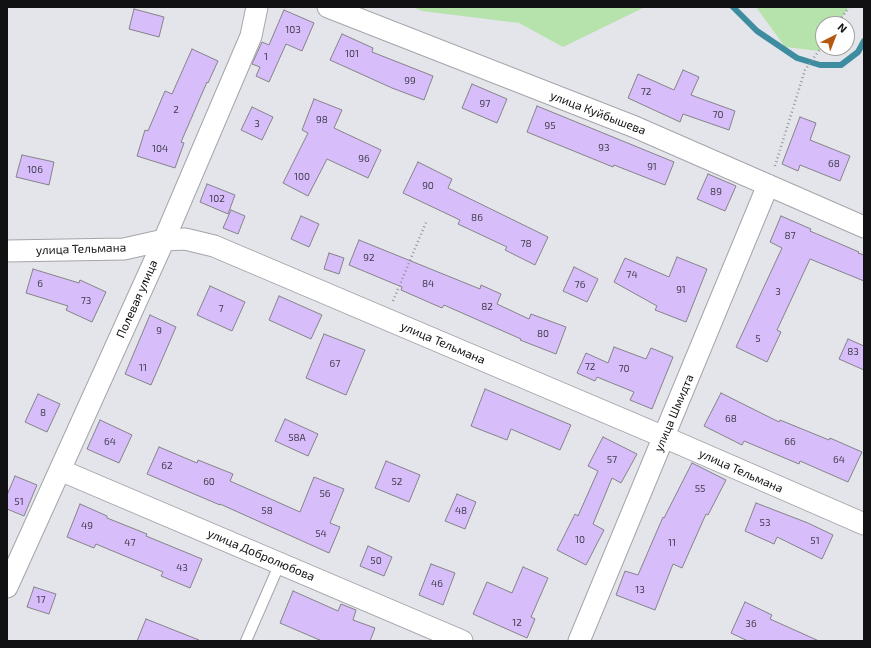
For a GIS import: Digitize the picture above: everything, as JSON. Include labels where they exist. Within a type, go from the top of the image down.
[{"type":"street","name":"Полевая улица","points":[[7,587],[164,240],[251,36],[257,7]]},
{"type":"street","name":"улица Куйбышева","points":[[328,7],[636,127],[864,227]]},
{"type":"street","name":"улица Шмидта","points":[[579,641],[768,185]]},
{"type":"street","name":"улица Тельмана","points":[[7,251],[124,249],[164,240],[185,239],[214,246],[664,437],[864,524]]},
{"type":"street","name":"улица Добролюбова","points":[[60,470],[462,641]]},
{"type":"lane","points":[[246,641],[280,564]]},
{"type":"path","points":[[843,16],[849,7]]},
{"type":"path","points":[[768,185],[806,70],[816,56]]},
{"type":"path","points":[[385,319],[427,220]]},
{"type":"green space","points":[[413,7],[645,7],[563,47],[519,23],[422,11]]},
{"type":"green space","points":[[756,7],[849,7],[843,16],[815,16],[815,51],[785,47]]},
{"type":"building","points":[[134,9],[164,17],[159,37],[129,29]]},
{"type":"building","points":[[284,10],[314,23],[302,51],[286,44],[269,82],[256,76],[260,67],[252,64],[262,42],[269,45]]},
{"type":"building","points":[[342,34],[373,48],[372,52],[433,76],[424,100],[392,88],[330,60]]},
{"type":"building","points":[[192,49],[218,61],[208,83],[207,82],[181,142],[184,143],[175,168],[137,156],[145,130],[148,131],[165,91],[172,94]]},
{"type":"building","points":[[683,70],[699,77],[691,95],[735,111],[729,130],[683,114],[680,122],[628,98],[638,74],[674,90]]},
{"type":"building","points":[[472,84],[507,99],[497,123],[462,108]]},
{"type":"building","points":[[314,99],[342,110],[334,128],[381,150],[368,178],[327,159],[308,196],[283,183],[308,133],[302,130]]},
{"type":"building","points":[[537,106],[674,162],[665,185],[614,165],[613,167],[527,132]]},
{"type":"building","points":[[252,107],[273,117],[262,140],[241,130]]},
{"type":"building","points":[[800,117],[816,123],[810,140],[850,156],[840,181],[800,165],[798,171],[782,164]]},
{"type":"building","points":[[22,155],[54,162],[49,185],[16,177]]},
{"type":"building","points":[[418,162],[452,179],[448,188],[548,237],[535,265],[505,250],[507,247],[458,224],[460,220],[403,193]]},
{"type":"building","points":[[708,174],[736,186],[725,211],[697,199]]},
{"type":"building","points":[[207,184],[235,195],[228,214],[200,202]]},
{"type":"building","points":[[231,210],[245,216],[238,234],[223,228]]},
{"type":"building","points":[[301,216],[319,224],[309,247],[291,239]]},
{"type":"building","points":[[781,216],[811,229],[810,231],[864,255],[864,281],[810,259],[777,330],[781,332],[767,362],[736,347],[782,248],[770,242]]},
{"type":"building","points":[[359,240],[480,289],[481,285],[501,294],[497,304],[529,319],[531,314],[566,327],[556,354],[520,340],[521,339],[444,305],[442,308],[401,290],[402,287],[349,265]]},
{"type":"building","points":[[329,253],[344,258],[339,274],[324,269]]},
{"type":"building","points":[[677,257],[707,269],[686,322],[655,310],[657,306],[614,282],[625,258],[669,277]]},
{"type":"building","points":[[574,267],[598,279],[587,302],[563,291]]},
{"type":"building","points":[[33,269],[79,283],[80,280],[106,292],[92,322],[66,310],[68,306],[26,293]]},
{"type":"building","points":[[210,286],[245,302],[232,331],[197,315]]},
{"type":"building","points":[[279,296],[322,315],[311,339],[269,320]]},
{"type":"building","points":[[150,315],[176,327],[151,385],[125,374]]},
{"type":"building","points":[[324,334],[365,350],[346,395],[306,378]]},
{"type":"building","points":[[848,339],[864,346],[864,370],[839,359]]},
{"type":"building","points":[[614,347],[646,359],[651,348],[673,357],[652,409],[630,400],[634,392],[597,377],[595,381],[577,373],[586,353],[608,363]]},
{"type":"building","points":[[485,389],[571,425],[560,450],[511,429],[507,440],[471,426]]},
{"type":"building","points":[[721,393],[779,422],[780,420],[829,440],[830,438],[862,452],[848,482],[800,461],[799,464],[744,441],[742,445],[704,426]]},
{"type":"building","points":[[38,394],[60,404],[47,432],[25,422]]},
{"type":"building","points":[[285,419],[318,434],[308,456],[275,441]]},
{"type":"building","points":[[100,420],[132,435],[119,463],[87,449]]},
{"type":"building","points":[[603,437],[637,454],[621,483],[612,478],[593,524],[604,530],[586,565],[557,550],[575,514],[578,516],[598,471],[588,466]]},
{"type":"building","points":[[159,447],[197,463],[198,460],[233,474],[230,481],[300,512],[314,477],[344,489],[330,523],[340,527],[329,553],[220,504],[147,474]]},
{"type":"building","points":[[386,461],[420,475],[409,502],[375,488]]},
{"type":"building","points":[[692,463],[726,480],[708,515],[706,514],[682,568],[673,564],[655,610],[616,595],[625,571],[638,575],[663,517],[664,518]]},
{"type":"building","points":[[15,476],[37,485],[24,516],[7,509],[7,495]]},
{"type":"building","points":[[457,494],[476,502],[465,529],[445,521]]},
{"type":"building","points":[[756,503],[808,523],[833,535],[822,559],[777,537],[774,544],[745,531]]},
{"type":"building","points":[[80,504],[107,516],[107,518],[147,534],[146,536],[202,559],[190,588],[161,576],[163,572],[96,544],[94,548],[67,537]]},
{"type":"building","points":[[368,546],[392,557],[384,576],[360,566]]},
{"type":"building","points":[[431,564],[455,573],[443,605],[419,595]]},
{"type":"building","points":[[523,567],[548,578],[531,617],[535,619],[527,638],[473,614],[487,582],[512,593]]},
{"type":"building","points":[[34,587],[56,594],[49,614],[27,607]]},
{"type":"building","points":[[293,591],[338,611],[341,604],[356,610],[353,620],[375,628],[370,641],[322,641],[280,623]]},
{"type":"building","points":[[745,602],[772,615],[770,619],[819,641],[748,641],[731,633]]},
{"type":"building","points":[[146,619],[199,640],[199,641],[137,641]]},
{"type":"waterway","points":[[733,7],[757,31],[797,58],[820,65],[841,65],[858,52],[864,41]]}]
